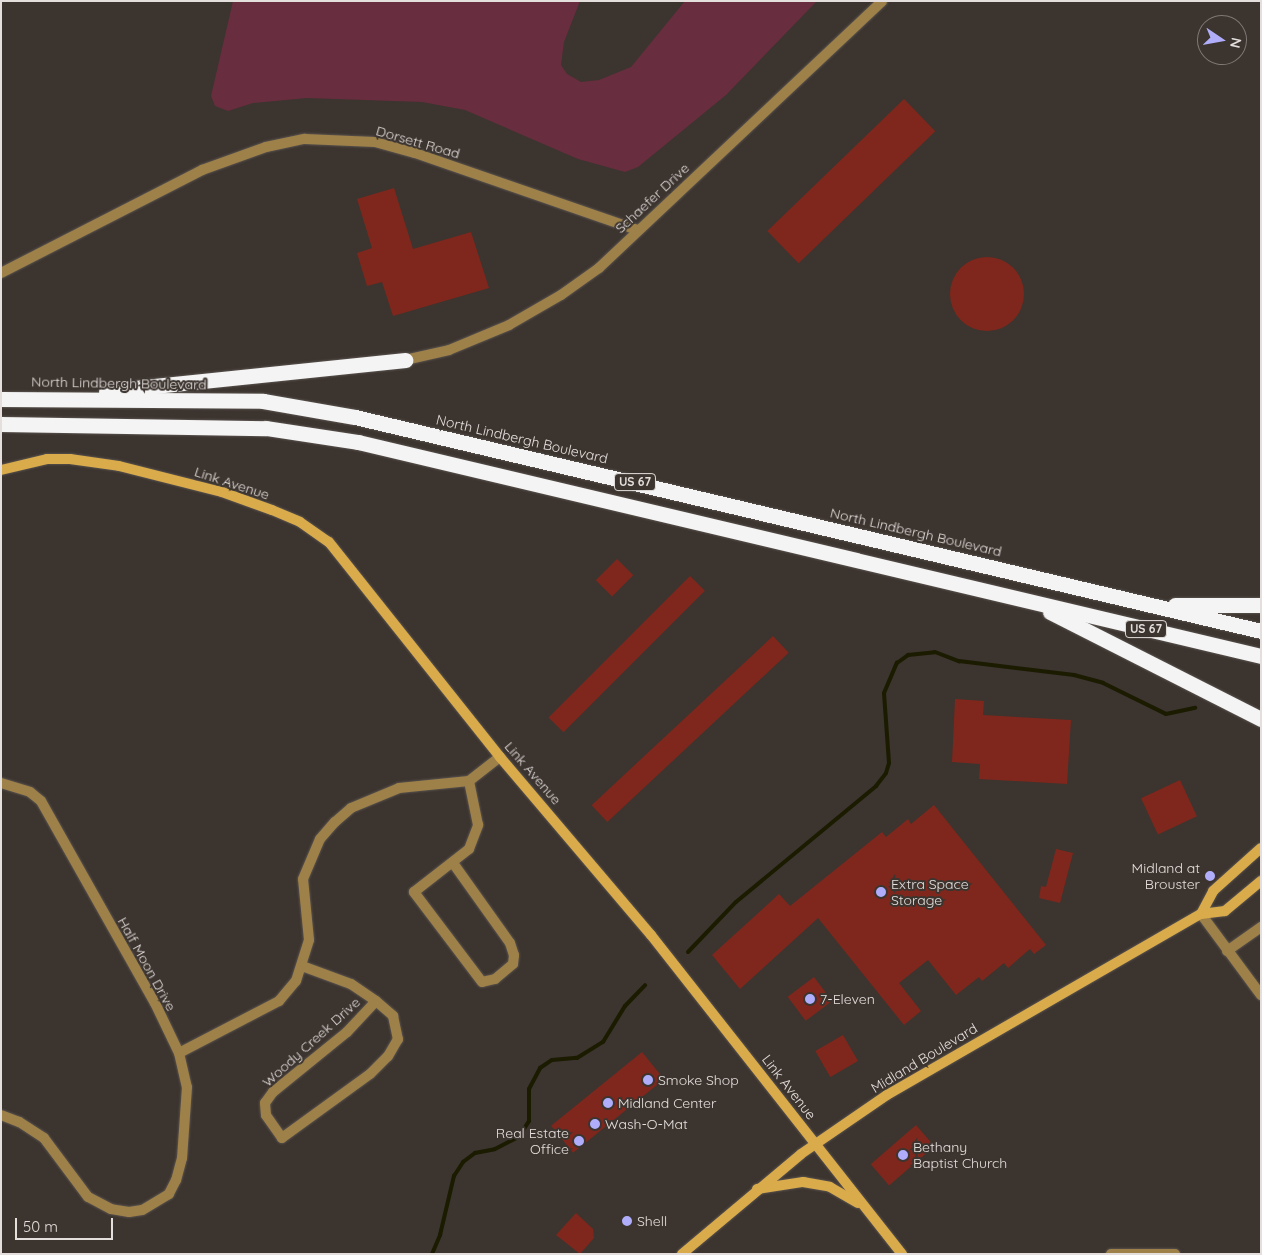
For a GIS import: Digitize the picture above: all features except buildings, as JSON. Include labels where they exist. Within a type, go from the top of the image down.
[{"type":"highway","points":[[48,397],[405,360]]},
{"type":"highway","name":"North Lindbergh Boulevard","points":[[1,399],[48,397],[262,401],[354,417],[1261,631]]},
{"type":"highway","name":"US 67","points":[[1,424],[218,426],[313,434],[1261,656]]},
{"type":"highway","points":[[1031,602],[1261,719]]},
{"type":"highway","points":[[1155,606],[1261,605]]},
{"type":"street","name":"Schaefer Drive","points":[[405,360],[449,350],[535,310],[599,268],[637,230],[882,1]]},
{"type":"street","name":"Dorsett Road","points":[[1,273],[202,170],[266,147],[306,139],[375,142],[415,153],[637,230]]},
{"type":"street","name":"Link Avenue","points":[[1,470],[47,459],[96,462],[166,477],[222,492],[300,522],[329,542],[500,757],[652,935],[902,1254]]},
{"type":"street","points":[[179,1053],[279,1001],[296,981],[309,940],[303,879],[320,839],[335,822],[351,808],[399,788],[469,781],[500,757]]},
{"type":"street","points":[[453,863],[512,949],[512,964],[495,979],[482,982],[414,892],[469,849],[478,825],[469,781]]},
{"type":"street","name":"Half Moon Drive","points":[[1,783],[30,792],[41,801],[155,1004],[179,1053],[187,1087],[182,1158],[169,1194],[142,1210],[129,1212],[98,1204],[88,1197],[44,1138],[19,1122],[1,1115]]},
{"type":"street","points":[[1261,848],[1213,891],[1201,914],[1261,995]]},
{"type":"street","name":"Midland Boulevard","points":[[682,1254],[756,1189],[816,1144],[887,1095],[1201,914],[1225,911],[1261,881]]},
{"type":"street","points":[[1227,951],[1261,927]]},
{"type":"street","name":"Woody Creek Drive","points":[[302,966],[351,984],[376,1001],[393,1016],[398,1028],[398,1039],[388,1056],[370,1074],[282,1138],[266,1115],[265,1103],[273,1092],[348,1032],[376,1001]]},
{"type":"street","points":[[756,1189],[803,1182],[830,1187],[863,1206]]},
{"type":"street","points":[[1111,1254],[1175,1254]]},
{"type":"shaded area","points":[[233,1],[580,1],[564,42],[561,65],[567,74],[581,82],[599,80],[631,67],[685,1],[817,1],[726,95],[638,167],[625,172],[578,159],[465,110],[422,102],[307,98],[253,103],[228,111],[215,106],[211,96]]},
{"type":"waterway","points":[[688,952],[736,902],[876,786],[886,773],[889,763],[884,693],[897,663],[908,655],[935,652],[959,661],[1074,675],[1103,683],[1166,714],[1195,708]]},
{"type":"waterway","points":[[432,1254],[440,1235],[454,1176],[463,1162],[475,1153],[495,1149],[519,1137],[529,1121],[529,1089],[540,1068],[552,1060],[577,1058],[603,1042],[625,1006],[645,985]]},
{"type":"place","name":"Midland at Brouster","points":[[1210,876]]},
{"type":"place","name":"Extra Space Storage","points":[[881,892]]},
{"type":"place","name":"7-Eleven","points":[[810,999]]},
{"type":"place","name":"Smoke Shop","points":[[648,1080]]},
{"type":"place","name":"Midland Center","points":[[608,1103]]},
{"type":"place","name":"Wash-O-Mat","points":[[595,1124]]},
{"type":"place","name":"Real Estate Office","points":[[579,1141]]},
{"type":"place","name":"Bethany Baptist Church","points":[[903,1155]]},
{"type":"place","name":"Shell","points":[[627,1221]]}]
